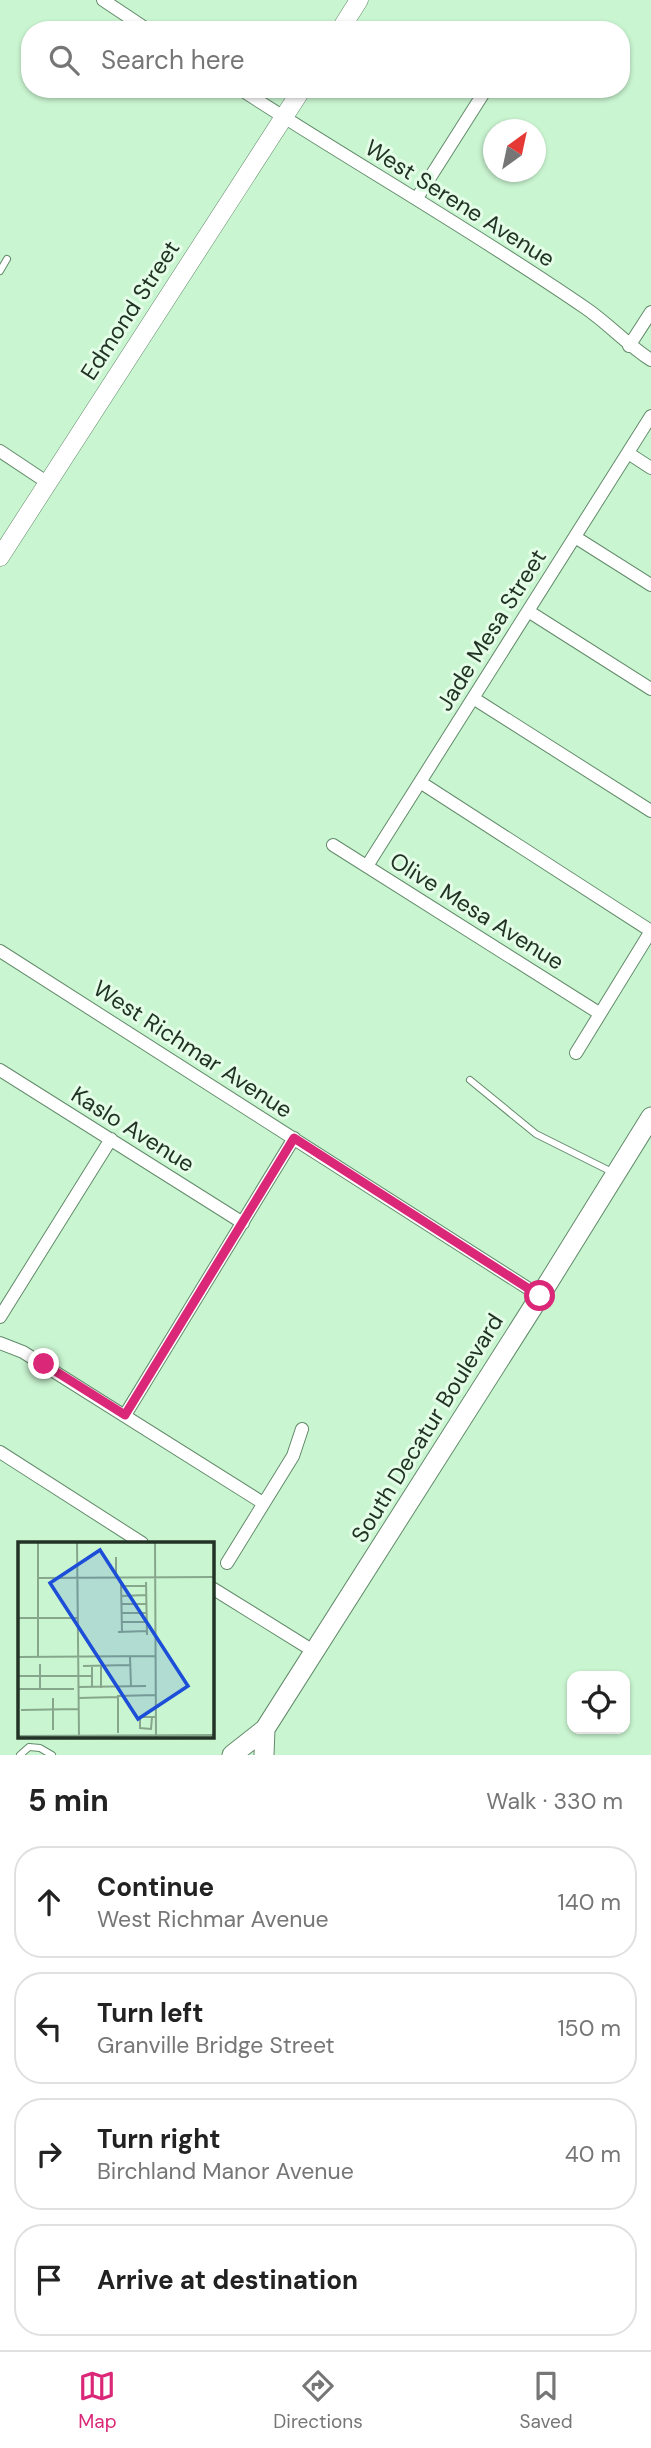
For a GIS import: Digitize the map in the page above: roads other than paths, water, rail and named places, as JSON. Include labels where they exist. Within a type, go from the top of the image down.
[{"type":"main road","name":"South Decatur Boulevard","points":[[232,1755],[265,1729],[651,1117]]},
{"type":"main road","points":[[264,1755],[265,1729]]},
{"type":"street","points":[[103,0],[134,21]]},
{"type":"street","points":[[346,21],[359,0]]},
{"type":"street","name":"West Serene Avenue","points":[[254,98],[417,198],[587,309],[629,346],[651,360]]},
{"type":"street","name":"Edmond Street","points":[[0,557],[296,98]]},
{"type":"street","points":[[417,198],[480,98]]},
{"type":"street","points":[[629,346],[651,312]]},
{"type":"street","name":"Jade Mesa Street","points":[[367,866],[651,416]]},
{"type":"street","points":[[0,452],[48,483]]},
{"type":"street","points":[[628,453],[651,468]]},
{"type":"street","points":[[575,537],[651,585]]},
{"type":"street","points":[[528,611],[651,689]]},
{"type":"street","points":[[473,698],[651,811]]},
{"type":"street","points":[[420,782],[651,931],[576,1053]]},
{"type":"street","name":"Olive Mesa Avenue","points":[[333,845],[599,1013]]},
{"type":"street","name":"West Richmar Avenue","points":[[0,951],[540,1296]]},
{"type":"street","name":"Kaslo Avenue","points":[[0,1070],[243,1223]]},
{"type":"street","points":[[125,1415],[294,1138]]},
{"type":"street","points":[[0,1317],[110,1139]]},
{"type":"street","points":[[0,1343],[23,1352],[263,1503]]},
{"type":"street","points":[[227,1563],[293,1456],[302,1429]]},
{"type":"street","points":[[0,1452],[140,1542]]},
{"type":"street","points":[[214,1589],[315,1652]]},
{"type":"lane","points":[[0,271],[7,259]]},
{"type":"lane","points":[[470,1080],[536,1134],[616,1174]]},
{"type":"lane","points":[[20,1755],[29,1746],[40,1748],[52,1755]]}]
